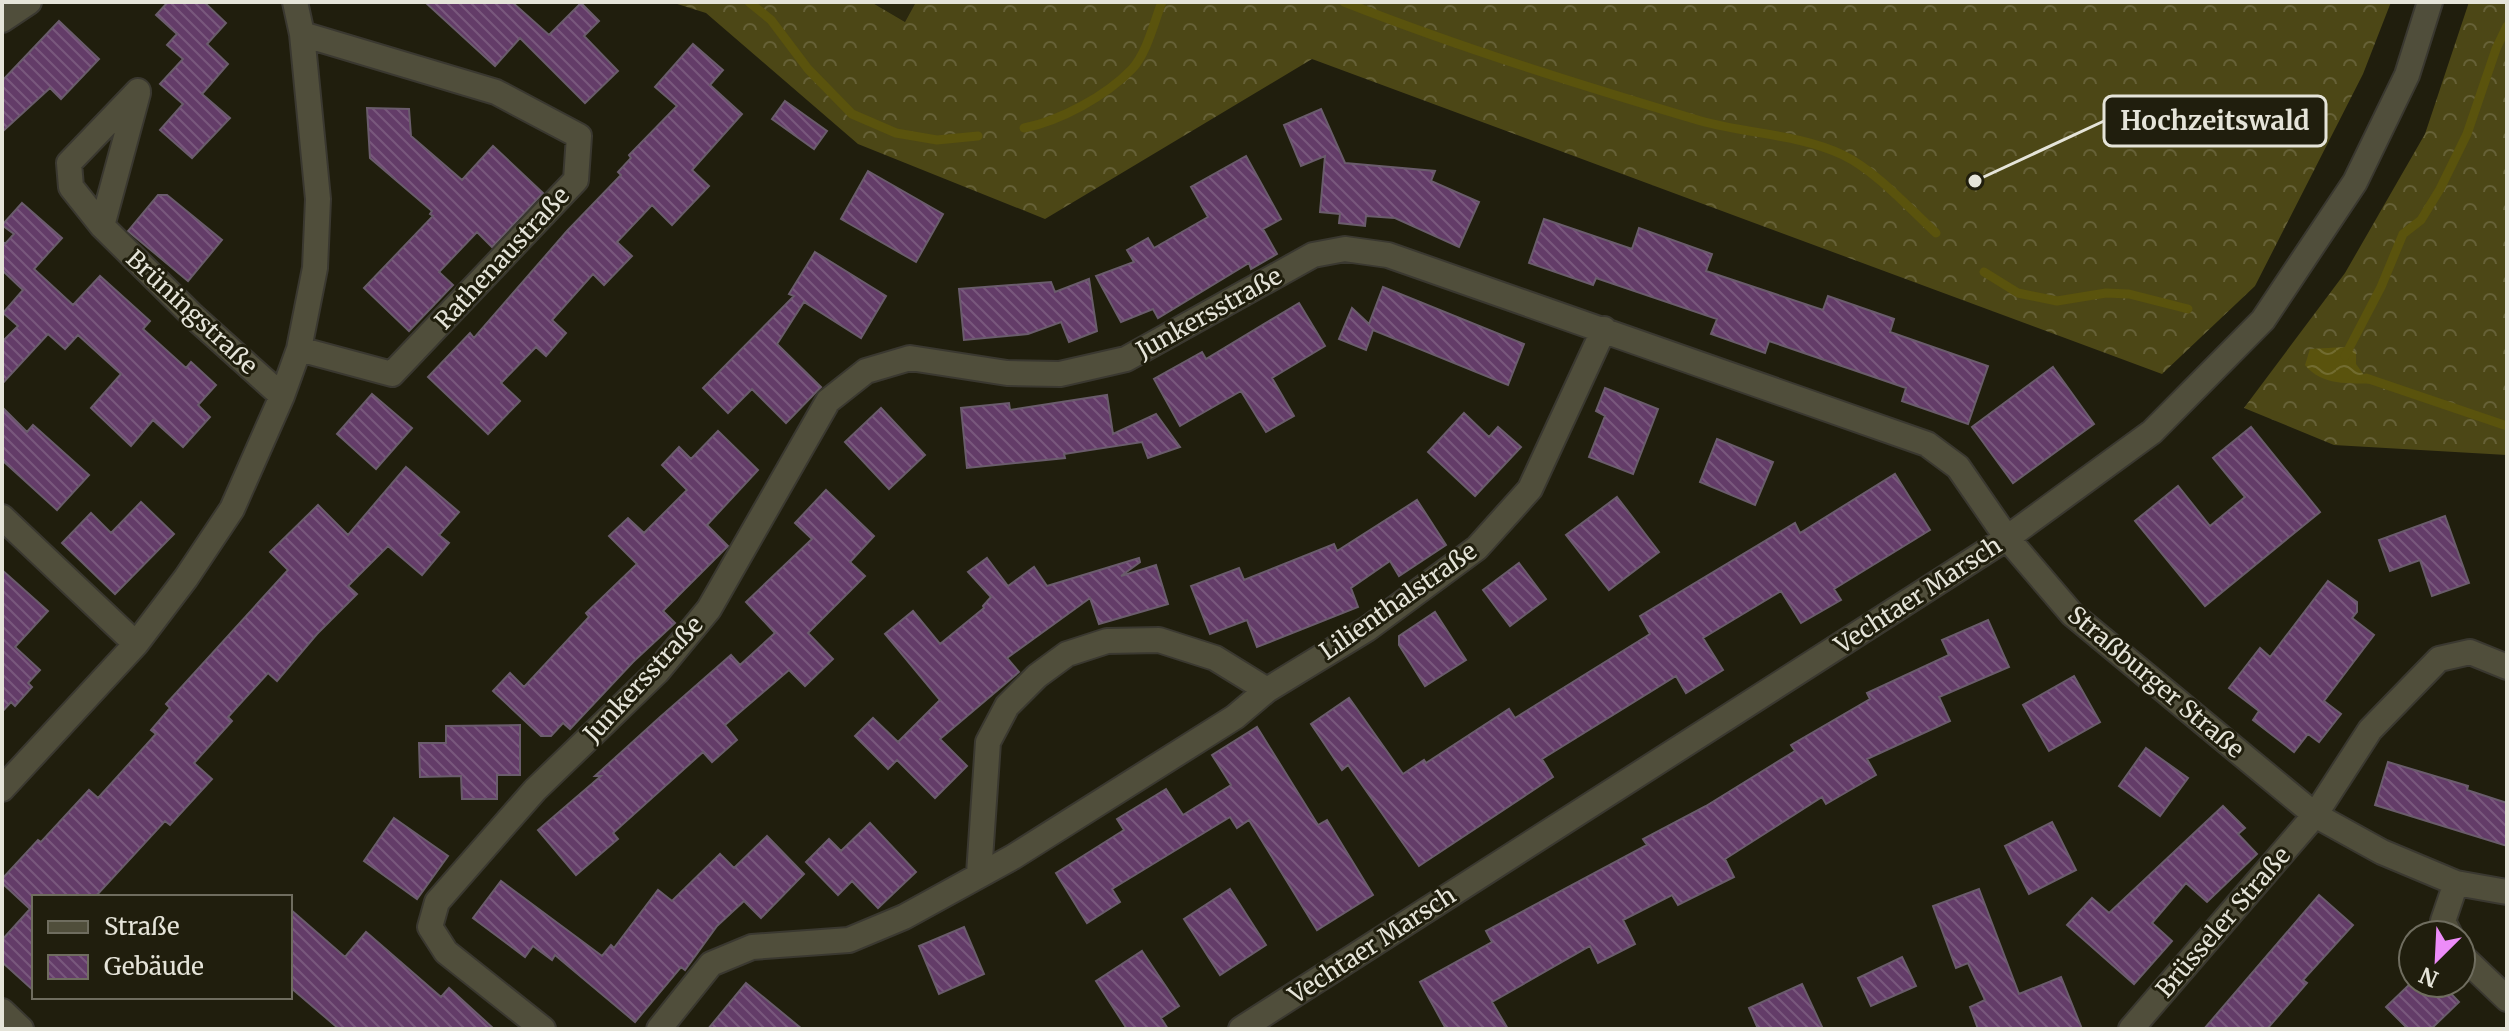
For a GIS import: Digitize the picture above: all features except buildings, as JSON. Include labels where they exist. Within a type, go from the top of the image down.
[{"type":"street","points":[[2,20],[29,2]]},
{"type":"street","points":[[2,789],[136,644],[186,578],[232,509],[282,396],[299,349],[315,268],[318,199],[302,34],[295,2]]},
{"type":"street","name":"Vechtaer Marsch","points":[[1241,1029],[2007,538],[2152,432],[2263,320],[2355,182],[2407,75],[2430,2]]},
{"type":"street","name":"Rathenaustraße","points":[[299,349],[392,374],[576,180],[579,136],[496,92],[302,34]]},
{"type":"street","name":"Brüningstraße","points":[[102,226],[138,91],[69,163],[71,187],[102,226],[193,316],[282,396]]},
{"type":"street","name":"Junkersstraße","points":[[543,1029],[446,952],[430,927],[437,902],[535,790],[657,672],[709,609],[828,401],[866,371],[910,358],[1007,373],[1060,374],[1126,359],[1313,255],[1345,249],[1388,255],[1927,444],[1958,467],[2007,538]]},
{"type":"street","name":"Lilienthalstraße","points":[[659,1029],[711,964],[752,947],[849,940],[904,917],[1013,857],[1235,717],[1267,690],[1367,629],[1477,548],[1530,489],[1604,329]]},
{"type":"street","points":[[4,525],[136,644]]},
{"type":"street","name":"Straßburger Straße","points":[[2007,538],[2072,614],[2315,815],[2382,852],[2456,883],[2507,892]]},
{"type":"street","points":[[979,874],[988,742],[1007,706],[1037,676],[1067,654],[1107,641],[1159,640],[1215,658],[1267,690]]},
{"type":"street","points":[[2315,815],[2370,730],[2439,659],[2470,652],[2507,667]]},
{"type":"street","name":"Brüsseler Straße","points":[[2131,1029],[2315,815]]},
{"type":"street","points":[[2444,919],[2456,883]]},
{"type":"street","points":[[2477,970],[2507,999]]},
{"type":"street","points":[[2,1011],[21,1029]]},
{"type":"shaded area","points":[[871,2],[916,2],[905,22]]},
{"type":"green space","points":[[671,2],[871,2],[905,22],[916,2],[2391,2],[2363,74],[2255,286],[2162,374],[1312,59],[1045,219],[858,144],[706,13]]},
{"type":"green space","points":[[2469,2],[2507,2],[2507,455],[2334,445],[2244,408],[2345,273],[2425,134]]},
{"type":"water","points":[[2346,347],[2356,352],[2356,364],[2364,375],[2377,382],[2375,384],[2328,380],[2319,377],[2305,365],[2310,349]]},
{"type":"waterway","points":[[749,2],[771,20],[808,69],[852,114],[896,133],[937,140],[978,136]]},
{"type":"waterway","points":[[1024,128],[1067,113],[1096,98],[1132,69],[1142,55],[1162,2]]},
{"type":"waterway","points":[[1344,2],[1476,50],[1701,121],[1826,148],[1868,170],[1936,233]]},
{"type":"waterway","points":[[2345,356],[2381,287],[2403,234],[2421,220],[2440,189],[2467,134],[2507,26]]},
{"type":"waterway","points":[[1984,272],[2018,293],[2057,301],[2106,293],[2129,294],[2188,309]]},
{"type":"waterway","points":[[2366,378],[2507,426]]},
{"type":"place","name":"Hochzeitswald","points":[[1975,181]]}]
